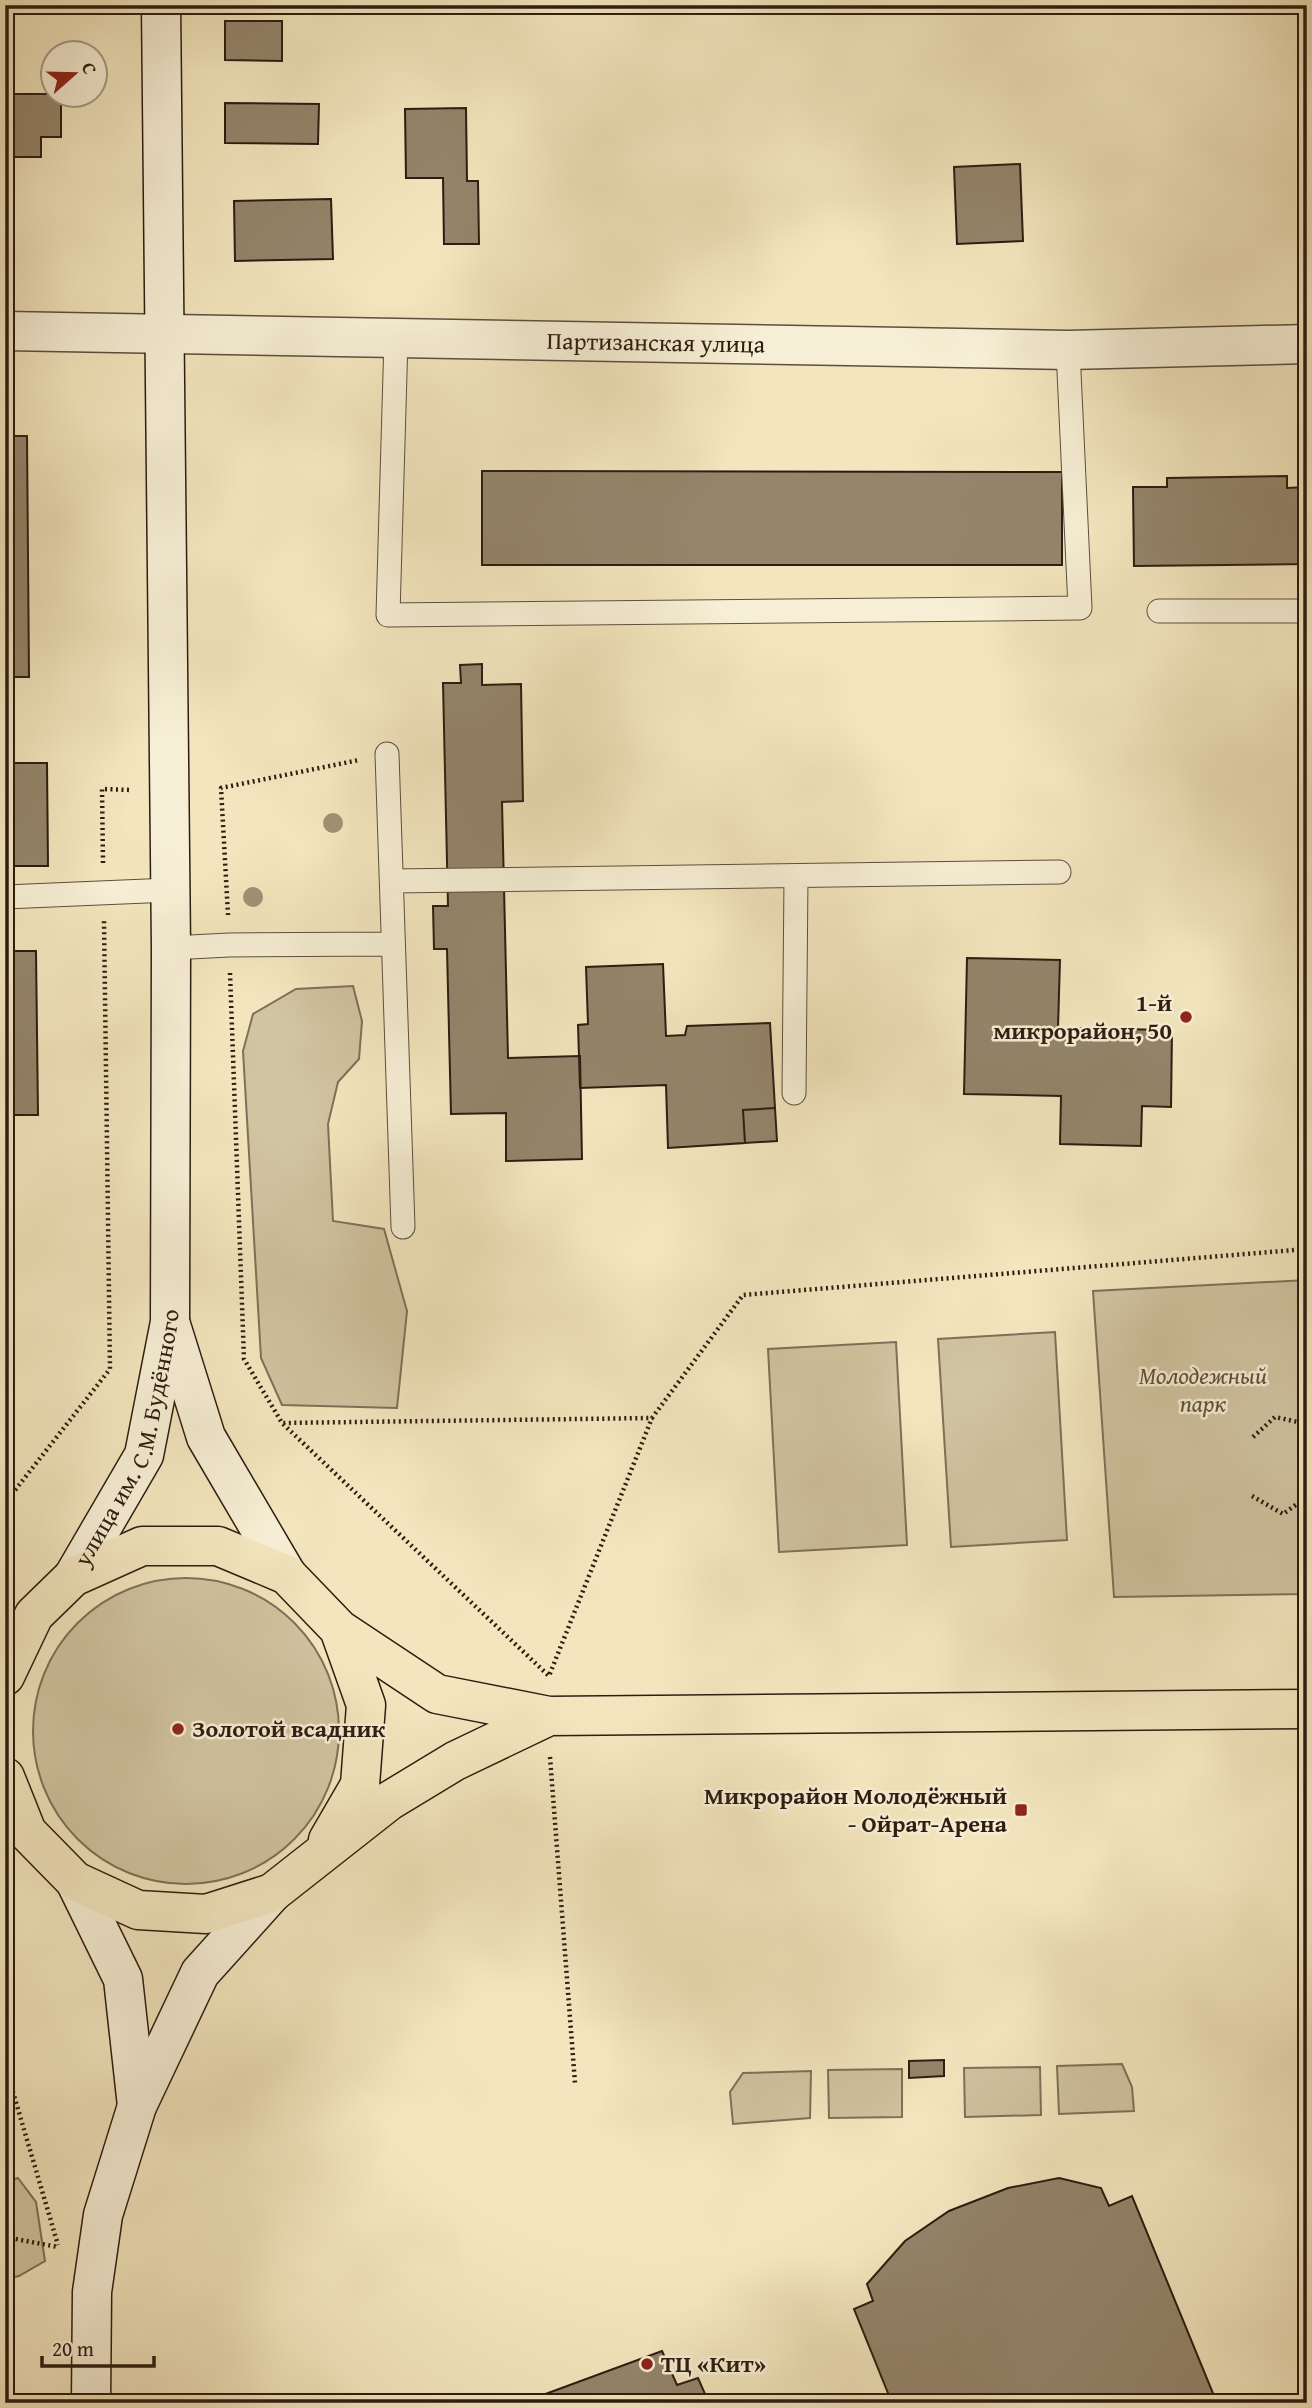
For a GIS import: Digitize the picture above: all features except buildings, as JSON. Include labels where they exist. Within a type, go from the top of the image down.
[{"type":"main road","points":[[161,5],[171,948],[170,1322]]},
{"type":"main road","name":"Партизанская улица","points":[[5,331],[164,336],[1068,350],[1307,344]]},
{"type":"main road","name":"улица им. С.М. Будённого","points":[[170,1322],[206,1437],[287,1575]]},
{"type":"main road","name":"улица им. С.М. Будённого","points":[[73,1577],[144,1455],[170,1322]]},
{"type":"main road","points":[[5,1676],[20,1626],[73,1577],[142,1546],[218,1546],[287,1575],[340,1629],[437,1694],[549,1716],[1307,1709]]},
{"type":"main road","points":[[320,1854],[360,1785],[366,1705],[340,1629]]},
{"type":"main road","points":[[91,2403],[92,2292],[103,2216],[137,2106],[200,1973],[272,1893],[389,1801],[455,1760],[549,1716]]},
{"type":"main road","points":[[5,1777],[16,1825],[75,1881],[138,1910],[206,1914],[272,1893]]},
{"type":"main road","points":[[75,1881],[123,1979],[137,2106]]},
{"type":"lane","points":[[396,339],[388,615],[1080,608],[1068,350]]},
{"type":"lane","points":[[1158,611],[1307,611]]},
{"type":"lane","points":[[387,754],[403,1227]]},
{"type":"lane","points":[[393,881],[796,878],[1059,872]]},
{"type":"lane","points":[[794,1093],[796,878]]},
{"type":"lane","points":[[5,897],[170,890]]},
{"type":"lane","points":[[171,948],[229,944],[392,944]]},
{"type":"path","points":[[387,754],[221,788],[244,1359],[282,1423],[549,1676],[652,1418],[743,1294],[1307,1249]]},
{"type":"path","points":[[5,1503],[110,1369],[102,789],[169,791]]},
{"type":"path","points":[[1253,1437],[1275,1417],[1307,1424]]},
{"type":"path","points":[[282,1423],[652,1418]]},
{"type":"path","points":[[1252,1496],[1283,1514],[1307,1497]]},
{"type":"path","points":[[550,1757],[575,2083]]},
{"type":"path","points":[[5,2065],[58,2245]]},
{"type":"green space","points":[[353,986],[362,1021],[359,1059],[338,1082],[328,1124],[333,1221],[384,1229],[407,1311],[397,1408],[282,1405],[261,1358],[243,1051],[253,1014],[296,989]]},
{"type":"green space","name":"Молодежный парк","points":[[1307,1280],[1307,1594],[1114,1597],[1093,1291]]},
{"type":"green space","points":[[1055,1332],[1067,1540],[951,1547],[938,1339]]},
{"type":"green space","points":[[896,1342],[907,1545],[779,1552],[768,1349]]},
{"type":"green space","points":[[186,1578],[216,1581],[245,1589],[271,1604],[294,1623],[313,1646],[328,1672],[336,1701],[339,1731],[336,1761],[328,1790],[313,1816],[294,1839],[271,1858],[245,1873],[216,1881],[186,1884],[156,1881],[127,1873],[101,1858],[78,1839],[59,1816],[44,1790],[36,1761],[33,1731],[36,1701],[44,1672],[59,1646],[78,1623],[101,1604],[127,1589],[156,1581]]},
{"type":"green space","points":[[1122,2064],[1132,2087],[1134,2111],[1059,2114],[1057,2066]]},
{"type":"green space","points":[[1040,2067],[1041,2115],[965,2117],[964,2068]]},
{"type":"green space","points":[[902,2069],[902,2117],[829,2118],[828,2070]]},
{"type":"green space","points":[[811,2071],[810,2118],[733,2124],[730,2092],[743,2073]]},
{"type":"green space","points":[[18,2178],[36,2202],[45,2261],[19,2276],[5,2279],[5,2182]]},
{"type":"place","name":"1-й микрорайон, 50","points":[[1186,1017]]},
{"type":"place","name":"Золотой всадник","points":[[178,1729]]},
{"type":"place","name":"Микрорайон Молодёжный - Ойрат-Арена","points":[[1021,1810]]},
{"type":"place","name":"ТЦ «Кит»","points":[[647,2364]]}]
